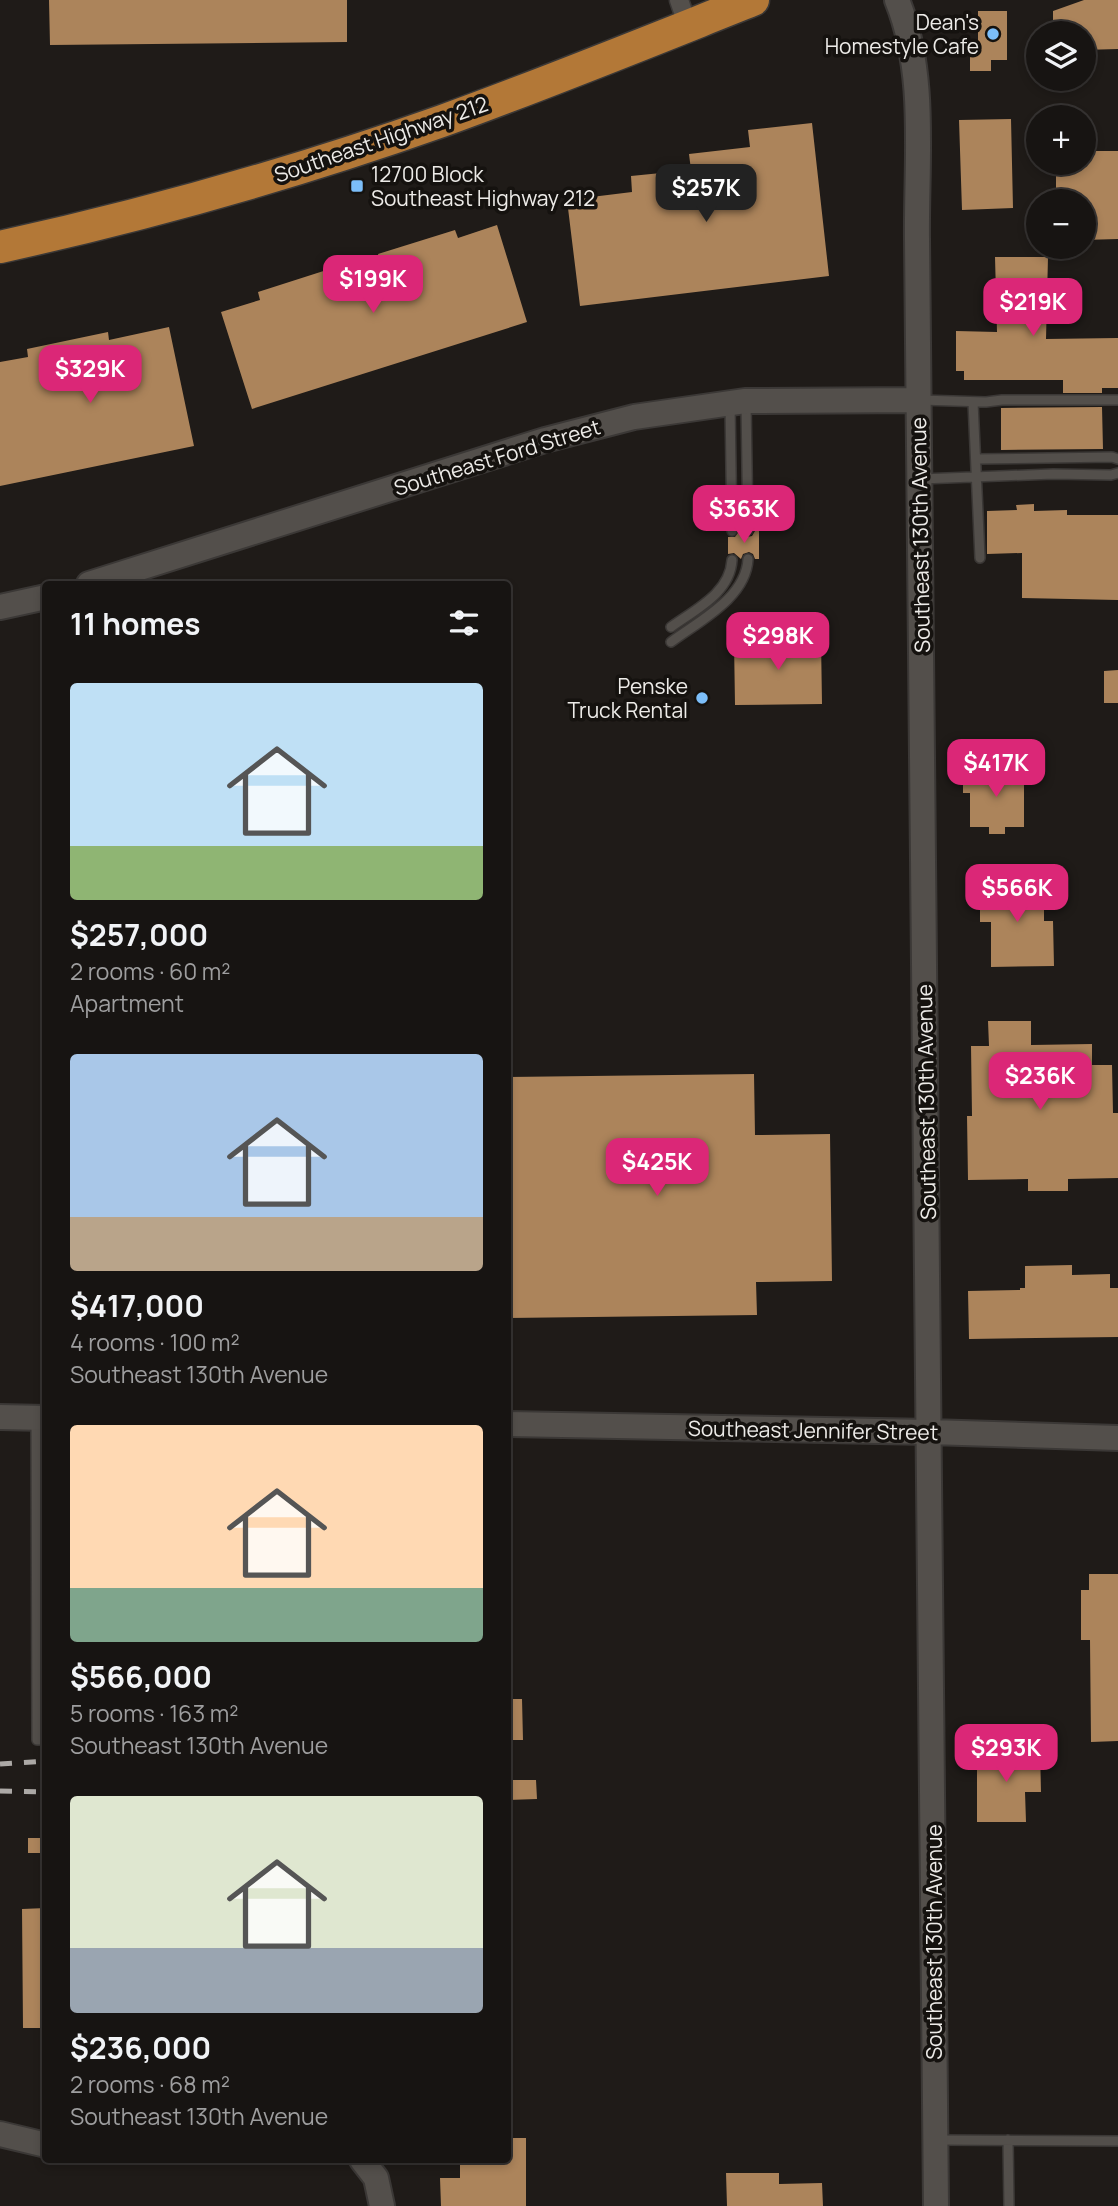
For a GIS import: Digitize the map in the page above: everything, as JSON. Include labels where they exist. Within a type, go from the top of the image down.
[{"type":"highway","name":"Southeast Highway 212","points":[[0,247],[171,206],[313,164],[443,120],[684,13],[753,0]]},
{"type":"street","name":"Southeast 130th Avenue","points":[[897,0],[910,39],[916,79],[936,2206]]},
{"type":"street","name":"Southeast Ford Street","points":[[99,581],[586,428],[670,410],[737,402],[918,400]]},
{"type":"street","points":[[0,607],[42,598]]},
{"type":"street","points":[[0,1417],[41,1418]]},
{"type":"street","name":"Southeast Jennifer Street","points":[[511,1424],[1118,1438]]},
{"type":"street","points":[[0,2134],[42,2144]]},
{"type":"street","points":[[364,2163],[376,2178],[382,2206]]},
{"type":"lane","points":[[918,400],[1118,400]]},
{"type":"lane","points":[[737,402],[748,530]]},
{"type":"lane","points":[[732,531],[737,402]]},
{"type":"lane","points":[[974,402],[980,558]]},
{"type":"lane","points":[[976,459],[1118,459]]},
{"type":"lane","points":[[919,479],[1118,473]]},
{"type":"lane","points":[[671,642],[721,605],[742,583],[748,571],[748,559]]},
{"type":"lane","points":[[671,627],[715,595],[726,583],[732,571],[732,560]]},
{"type":"lane","points":[[41,1418],[37,1740],[42,1740]]},
{"type":"lane","points":[[936,2140],[1118,2141]]},
{"type":"lane","points":[[1008,2140],[1009,2206]]},
{"type":"building","points":[[49,0],[347,0],[347,42],[50,45]]},
{"type":"building","points":[[1084,0],[1118,0],[1118,49],[1096,50],[1096,21],[1053,21],[1053,11]]},
{"type":"building","name":"Dean's Homestyle Cafe","points":[[978,11],[1007,11],[1007,60],[991,60],[991,71],[970,71],[970,56],[978,56]]},
{"type":"building","points":[[1011,119],[1013,208],[962,210],[959,120]]},
{"type":"building","points":[[812,123],[829,276],[580,306],[567,200],[632,192],[631,176],[691,170],[689,154],[750,147],[748,130]]},
{"type":"building","points":[[1096,151],[1118,151],[1118,239],[1096,240],[1096,189],[1056,189],[1056,175],[1096,175]]},
{"type":"building","points":[[497,225],[527,322],[252,409],[221,312],[260,300],[258,292],[336,267],[338,276],[380,262],[378,254],[455,230],[458,238]]},
{"type":"building","points":[[995,257],[1048,259],[1046,339],[1118,338],[1118,388],[1102,388],[1102,393],[1063,393],[1063,380],[964,380],[964,371],[956,371],[956,331],[997,332]]},
{"type":"building","points":[[169,327],[194,446],[0,486],[0,362],[28,357],[27,349],[108,332],[109,340]]},
{"type":"building","points":[[1102,407],[1103,449],[1001,450],[1001,408]]},
{"type":"building","points":[[1034,504],[1034,511],[1067,510],[1067,515],[1118,515],[1118,600],[1022,598],[1022,553],[987,554],[987,511],[1017,510],[1016,505]]},
{"type":"building","points":[[739,531],[747,537],[759,531],[759,559],[755,559],[749,552],[743,554],[741,559],[734,553],[728,554],[728,537],[735,537]]},
{"type":"building","points":[[821,640],[822,704],[735,705],[734,641]]},
{"type":"building","points":[[1118,670],[1118,703],[1104,703],[1104,671]]},
{"type":"building","points":[[981,768],[1013,768],[1013,771],[1024,771],[1024,827],[1005,827],[1005,834],[989,834],[989,827],[970,827],[970,793],[963,793],[963,775],[981,771]]},
{"type":"building","points":[[1044,882],[1044,921],[1053,921],[1054,966],[991,967],[991,922],[980,922],[980,883]]},
{"type":"building","points":[[988,1021],[1031,1021],[1031,1045],[1092,1044],[1092,1065],[1112,1065],[1113,1113],[1118,1113],[1118,1178],[1068,1179],[1068,1191],[1028,1191],[1028,1179],[968,1180],[967,1116],[972,1116],[971,1046],[989,1046]]},
{"type":"building","points":[[754,1074],[755,1135],[830,1134],[832,1281],[756,1282],[757,1315],[511,1318],[511,1077]]},
{"type":"building","points":[[1072,1265],[1072,1275],[1110,1274],[1110,1288],[1118,1288],[1118,1337],[969,1339],[968,1291],[1020,1290],[1025,1288],[1025,1266]]},
{"type":"building","points":[[1089,1574],[1118,1574],[1118,1741],[1091,1742],[1090,1640],[1081,1640],[1081,1590],[1089,1590]]},
{"type":"building","points":[[511,1699],[522,1699],[523,1740],[511,1740]]},
{"type":"building","points":[[1040,1749],[1041,1792],[1025,1792],[1026,1822],[977,1822],[977,1750]]},
{"type":"building","points":[[511,1780],[536,1780],[537,1799],[511,1800]]},
{"type":"building","points":[[28,1838],[42,1838],[42,1853],[28,1853]]},
{"type":"building","points":[[42,1908],[42,2028],[23,2028],[22,1909]]},
{"type":"building","points":[[511,2138],[526,2138],[526,2206],[441,2206],[440,2178],[460,2178],[460,2163],[511,2163]]},
{"type":"building","points":[[726,2173],[779,2173],[779,2184],[822,2183],[823,2206],[727,2206]]},
{"type":"railway","points":[[0,1764],[42,1761]]},
{"type":"railway","points":[[0,1791],[42,1792]]},
{"type":"place","name":"Dean's Homestyle Cafe","points":[[993,34]]},
{"type":"place","name":"12700 Block Southeast Highway 212","points":[[357,186]]},
{"type":"place","name":"Penske Truck Rental","points":[[702,698]]}]
